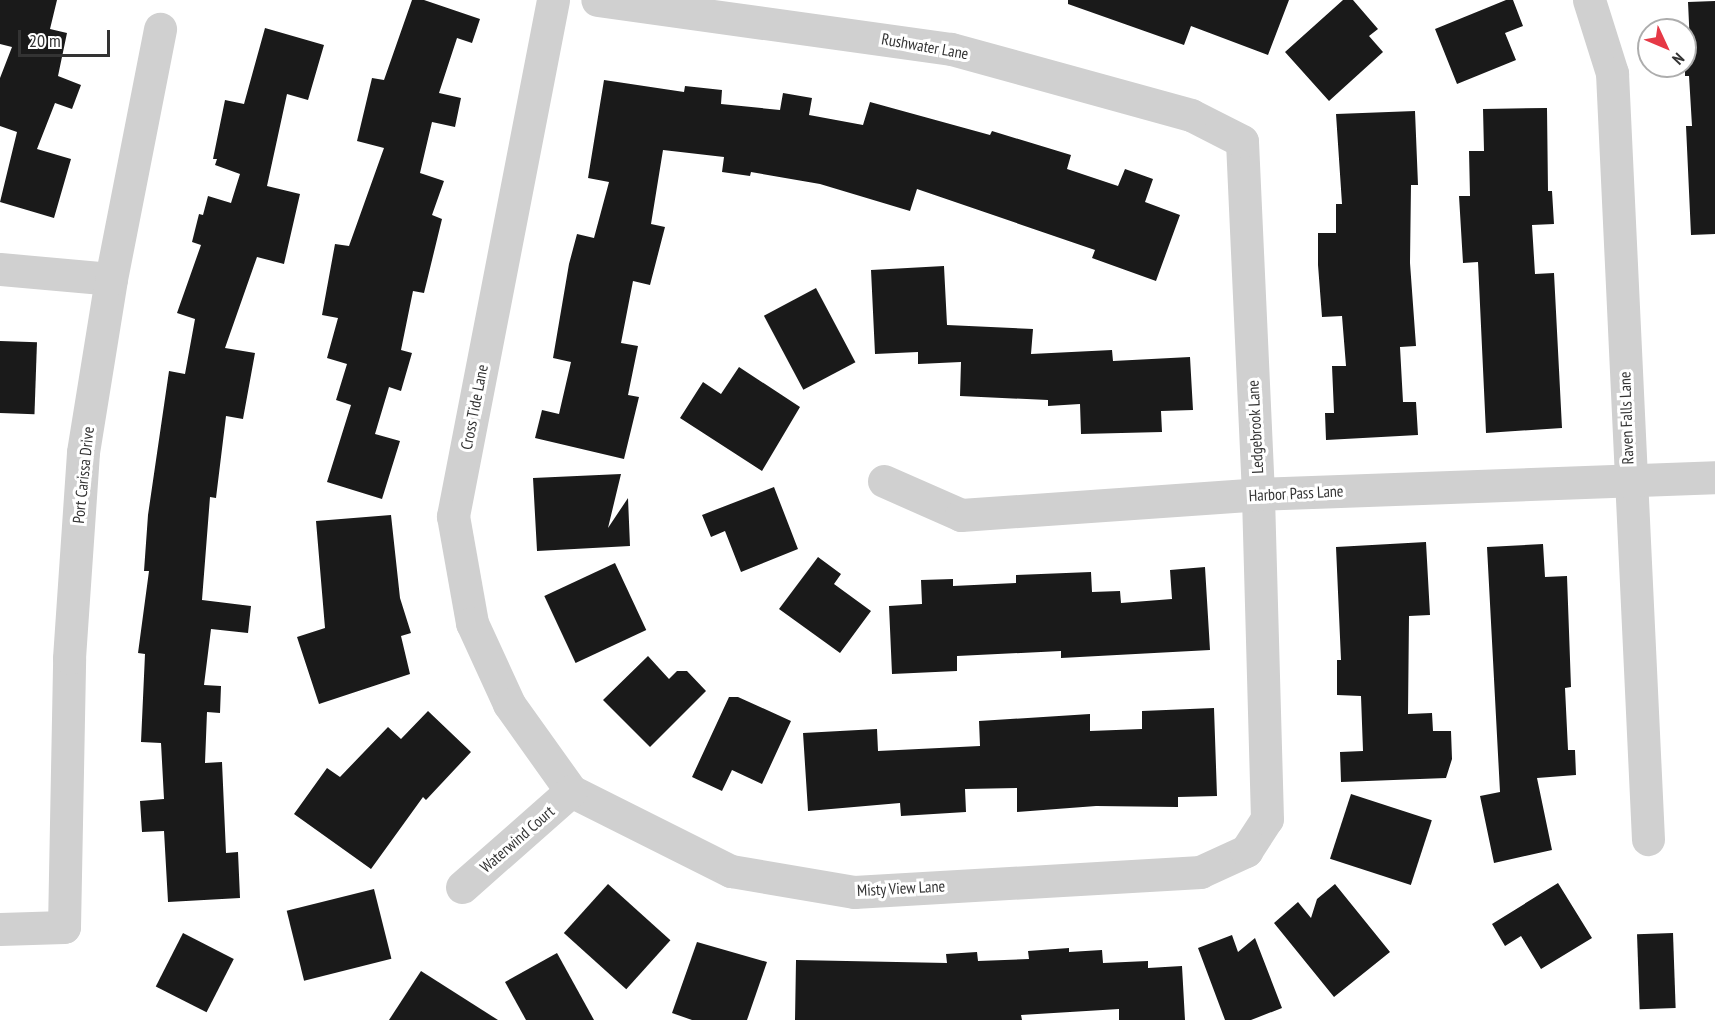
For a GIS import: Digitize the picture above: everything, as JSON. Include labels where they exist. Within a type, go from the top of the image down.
[{"type":"street","name":"Cross Tide Lane","points":[[553,0],[453,516],[472,623],[509,704],[571,791]]},
{"type":"street","name":"Rushwater Lane","points":[[597,0],[951,49],[1191,115],[1242,141]]},
{"type":"street","name":"Raven Falls Lane","points":[[1590,0],[1612,73],[1629,479],[1648,839]]},
{"type":"street","name":"Port Carissa Drive","points":[[0,929],[64,927],[69,658],[83,452],[111,279],[160,29]]},
{"type":"street","name":"Ledgebrook Lane","points":[[1242,141],[1258,494],[1267,819],[1246,851]]},
{"type":"street","points":[[0,268],[111,279]]},
{"type":"street","name":"Harbor Pass Lane","points":[[884,481],[961,515],[1258,494],[1715,477]]},
{"type":"street","name":"Misty View Lane","points":[[571,791],[730,871],[854,892],[1200,872],[1246,851]]},
{"type":"street","name":"Waterwind Court","points":[[462,887],[571,791]]},
{"type":"building","points":[[0,0],[57,0],[50,29],[67,33],[58,76],[81,85],[72,109],[55,103],[37,149],[71,159],[54,218],[0,202],[17,132],[0,126],[0,78],[12,47],[0,44]]},
{"type":"building","points":[[412,0],[424,0],[480,19],[472,43],[457,38],[439,93],[461,98],[455,127],[432,122],[420,173],[444,181],[432,215],[442,219],[424,293],[413,291],[401,350],[412,353],[401,391],[389,387],[375,434],[400,441],[382,499],[327,482],[351,405],[336,400],[347,364],[327,358],[338,318],[322,315],[335,244],[349,246],[384,148],[357,141],[372,78],[384,80]]},
{"type":"building","points":[[1068,0],[1289,0],[1268,55],[1191,26],[1184,45],[1068,4]]},
{"type":"building","points":[[1343,0],[1353,0],[1378,29],[1369,36],[1383,52],[1329,101],[1285,52]]},
{"type":"building","points":[[1506,0],[1513,0],[1523,26],[1505,33],[1516,60],[1457,84],[1435,29]]},
{"type":"building","points":[[1715,1],[1715,234],[1691,235],[1686,126],[1692,126],[1689,78],[1697,78],[1697,18],[1689,18],[1688,2]]},
{"type":"building","points":[[265,28],[324,45],[308,100],[287,94],[267,186],[300,194],[284,264],[257,257],[225,348],[255,353],[243,419],[226,416],[216,498],[210,497],[202,600],[251,606],[248,633],[211,629],[204,685],[221,686],[220,713],[207,712],[205,763],[222,762],[226,853],[238,852],[240,898],[168,902],[164,831],[142,832],[140,801],[164,799],[161,743],[141,742],[145,654],[138,653],[149,571],[144,571],[148,515],[169,371],[185,374],[195,319],[177,313],[201,245],[192,242],[199,214],[203,215],[208,196],[231,203],[240,174],[215,165],[217,159],[213,159],[225,100],[244,104]]},
{"type":"building","points":[[604,80],[684,92],[685,86],[722,90],[721,104],[780,110],[783,93],[812,98],[809,115],[863,125],[870,102],[990,135],[992,131],[1071,155],[1067,169],[1118,186],[1125,169],[1153,179],[1145,202],[1180,215],[1156,281],[1092,258],[1095,250],[917,189],[910,211],[820,184],[751,172],[750,176],[722,172],[724,157],[663,150],[651,224],[665,227],[650,285],[633,281],[621,343],[638,346],[628,395],[639,397],[624,459],[535,438],[542,410],[559,414],[571,362],[553,358],[569,264],[577,234],[594,238],[609,182],[588,178]]},
{"type":"building","points":[[1547,108],[1548,191],[1552,191],[1554,224],[1532,225],[1535,274],[1554,273],[1562,428],[1486,433],[1478,262],[1463,263],[1459,196],[1470,196],[1469,151],[1484,151],[1483,109]]},
{"type":"building","points":[[1415,111],[1418,185],[1411,185],[1410,263],[1416,346],[1400,347],[1403,402],[1416,402],[1418,435],[1326,440],[1325,413],[1334,413],[1332,366],[1346,366],[1342,316],[1322,317],[1318,265],[1318,233],[1336,233],[1336,204],[1342,204],[1336,114]]},
{"type":"building","points":[[944,266],[947,325],[1033,329],[1031,354],[1112,350],[1113,361],[1190,357],[1193,410],[1161,411],[1162,432],[1081,434],[1080,404],[1048,406],[1048,400],[960,396],[961,362],[918,364],[918,352],[875,354],[871,270]]},
{"type":"building","points":[[816,288],[855,362],[803,390],[764,316]]},
{"type":"building","points":[[0,341],[37,342],[34,414],[0,413]]},
{"type":"building","points":[[739,367],[800,407],[762,471],[680,418],[703,382],[721,394]]},
{"type":"building","points":[[621,474],[608,528],[628,498],[630,546],[537,551],[533,478]]},
{"type":"building","points":[[774,487],[798,549],[741,572],[725,531],[711,537],[702,515]]},
{"type":"building","points":[[391,515],[400,598],[411,633],[401,636],[410,674],[319,704],[297,637],[325,628],[316,521]]},
{"type":"building","points":[[1426,542],[1430,615],[1409,616],[1408,714],[1432,713],[1433,731],[1451,731],[1452,759],[1446,778],[1341,782],[1340,752],[1363,751],[1361,696],[1337,695],[1337,660],[1341,660],[1336,547]]},
{"type":"building","points":[[1543,544],[1545,577],[1567,576],[1571,687],[1565,688],[1568,750],[1575,750],[1576,775],[1537,778],[1552,850],[1494,863],[1480,796],[1500,792],[1487,547]]},
{"type":"building","points":[[818,557],[841,574],[834,584],[871,611],[840,653],[779,609]]},
{"type":"building","points":[[615,563],[646,630],[576,663],[544,596]]},
{"type":"building","points":[[1205,567],[1210,650],[1061,658],[1061,651],[957,656],[957,671],[892,674],[889,606],[922,604],[921,580],[953,579],[953,586],[1016,583],[1016,575],[1091,572],[1092,592],[1120,591],[1121,603],[1172,599],[1170,570]]},
{"type":"building","points":[[648,656],[669,679],[677,671],[687,671],[706,691],[650,747],[603,700]]},
{"type":"building","points":[[729,697],[738,697],[791,721],[762,784],[732,770],[722,791],[692,777]]},
{"type":"building","points":[[1214,708],[1217,796],[1178,797],[1178,807],[1096,806],[1017,812],[1017,788],[965,789],[966,812],[901,816],[900,803],[808,811],[803,733],[877,729],[878,751],[980,746],[979,721],[1090,714],[1090,731],[1142,729],[1142,711]]},
{"type":"building","points":[[428,711],[471,752],[426,800],[423,797],[371,869],[294,814],[327,768],[340,777],[388,727],[401,739]]},
{"type":"building","points":[[1351,794],[1432,820],[1411,885],[1330,859]]},
{"type":"building","points":[[1558,883],[1592,938],[1541,969],[1521,936],[1505,946],[1492,924]]},
{"type":"building","points":[[608,884],[670,940],[626,989],[564,933]]},
{"type":"building","points":[[1335,884],[1390,952],[1334,997],[1274,923],[1298,902],[1311,918],[1317,899]]},
{"type":"building","points":[[374,889],[391,959],[304,981],[287,911]]},
{"type":"building","points":[[183,933],[234,959],[207,1012],[156,986]]},
{"type":"building","points":[[1673,933],[1676,1008],[1640,1009],[1637,934]]},
{"type":"building","points":[[1232,935],[1238,952],[1255,938],[1282,1008],[1251,1020],[1225,1020],[1198,948]]},
{"type":"building","points":[[697,942],[767,962],[747,1020],[692,1020],[672,1013]]},
{"type":"building","points":[[1069,948],[1069,952],[1102,950],[1103,963],[1148,961],[1148,968],[1182,966],[1185,1020],[1119,1020],[1119,1009],[1021,1015],[1022,1020],[795,1020],[796,960],[947,963],[946,954],[977,952],[978,961],[1029,959],[1028,951]]},
{"type":"building","points":[[557,953],[594,1020],[526,1020],[505,982]]},
{"type":"building","points":[[421,971],[498,1020],[389,1020]]}]
